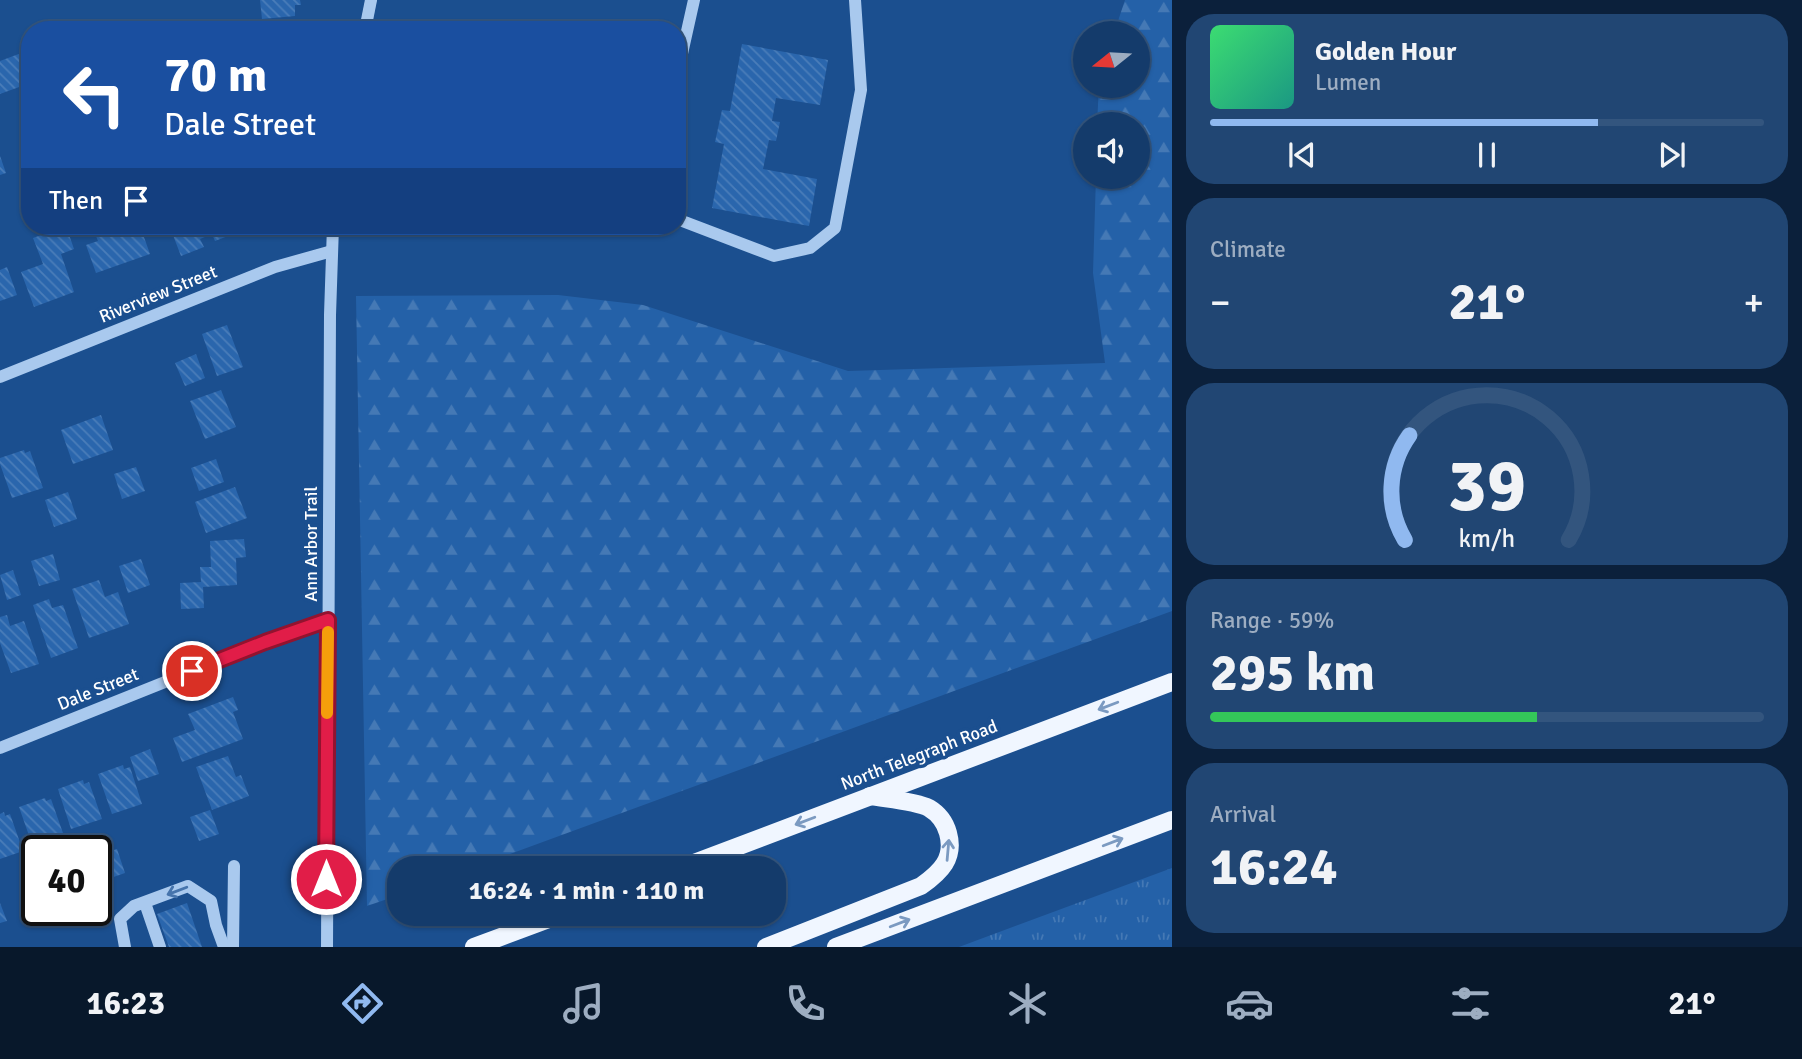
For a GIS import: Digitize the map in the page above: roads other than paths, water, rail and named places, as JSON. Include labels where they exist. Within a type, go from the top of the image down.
[{"type":"main road","name":"North Telegraph Road","points":[[712,856],[1172,682]]},
{"type":"main road","points":[[766,947],[921,886],[947,863],[951,846],[946,826],[939,815],[926,806],[869,796]]},
{"type":"main road","points":[[836,947],[1172,820]]},
{"type":"main road","points":[[474,947],[530,926]]},
{"type":"street","points":[[367,21],[371,0]]},
{"type":"street","points":[[686,36],[694,0]]},
{"type":"street","points":[[686,222],[774,256],[810,248],[835,228],[860,90],[855,0]]},
{"type":"street","name":"Ann Arbor Trail","points":[[327,947],[333,235]]},
{"type":"street","name":"Riverview Street","points":[[0,377],[275,267],[332,251]]},
{"type":"street","name":"Dale Street","points":[[0,748],[265,642],[328,620]]},
{"type":"street","points":[[233,947],[234,866]]},
{"type":"street","points":[[125,947],[120,919],[134,906],[188,886],[211,901],[223,947]]},
{"type":"street","points":[[145,903],[160,947]]}]
